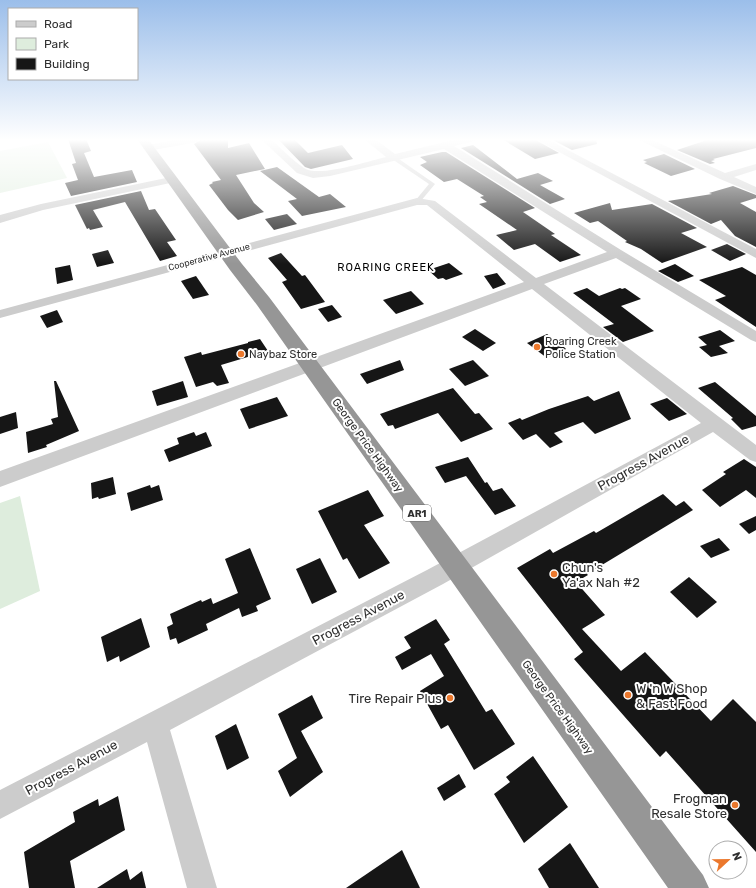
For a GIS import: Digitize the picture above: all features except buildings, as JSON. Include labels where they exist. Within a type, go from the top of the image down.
[{"type":"highway","name":"George Price Highway","points":[[171,180],[263,301],[690,888]]},
{"type":"street","points":[[0,219],[41,207],[169,180]]},
{"type":"street","points":[[502,180],[617,253],[756,337]]},
{"type":"street","points":[[617,180],[756,254]]},
{"type":"street","points":[[732,180],[756,191]]},
{"type":"street","points":[[418,201],[431,203],[532,283],[756,455]]},
{"type":"street","name":"Cooperative Avenue","points":[[0,314],[418,201]]},
{"type":"street","points":[[0,479],[617,253]]},
{"type":"street","name":"Progress Avenue","points":[[0,805],[456,566],[714,424]]},
{"type":"street","points":[[155,723],[202,888]]},
{"type":"lane","points":[[418,201],[432,184],[427,180]]},
{"type":"green space","points":[[0,180],[56,180],[0,193]]},
{"type":"green space","points":[[20,496],[40,591],[0,609],[0,503]]},
{"type":"place","name":"Roaring Creek Police Station","points":[[537,347]]},
{"type":"place","name":"Naybaz Store","points":[[241,354]]},
{"type":"place","name":"Chun's Ya'ax Nah #2","points":[[554,574]]},
{"type":"place","name":"W 'n W Shop & Fast Food","points":[[628,695]]},
{"type":"place","name":"Tire Repair Plus","points":[[450,698]]},
{"type":"place","name":"Frogman Resale Store","points":[[735,805]]},
{"type":"district","name":"ROARING CREEK","points":[[386,267]]}]
